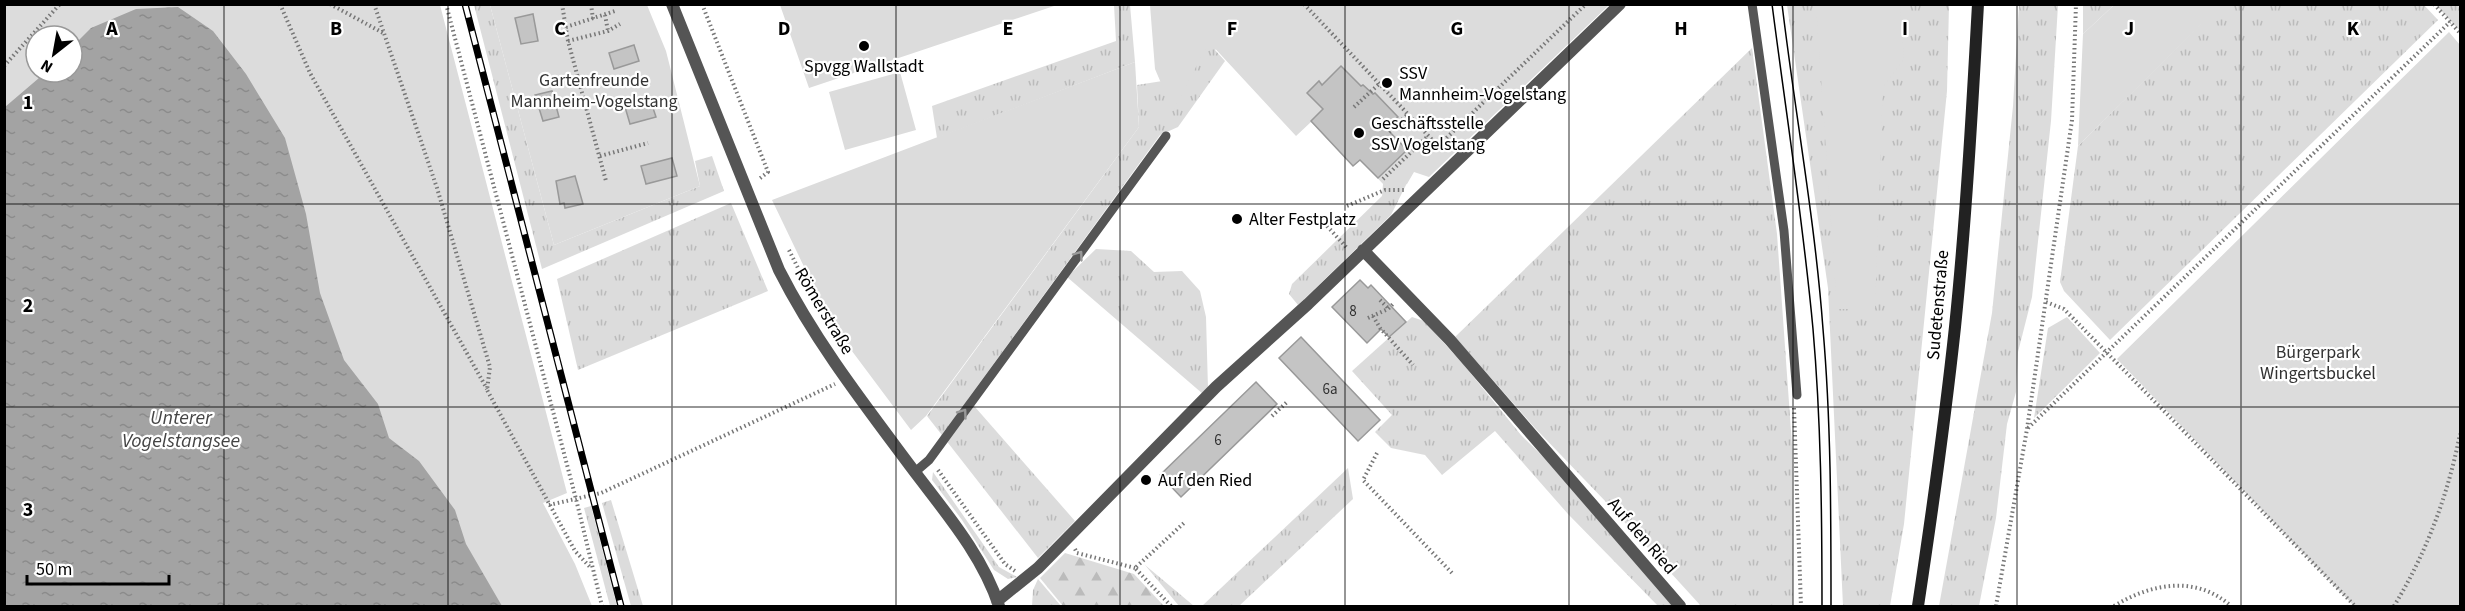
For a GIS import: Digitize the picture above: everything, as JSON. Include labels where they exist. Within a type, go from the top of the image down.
[{"type":"main road","name":"Sudetenstraße","points":[[1918,606],[1939,465],[1955,325],[1970,142],[1978,4]]},
{"type":"street","name":"Römerstraße","points":[[672,4],[779,270],[800,311],[845,378],[962,535],[981,565],[998,604]]},
{"type":"street","points":[[998,604],[1024,581],[1216,387],[1308,304],[1620,4]]},
{"type":"street","name":"Auf den Ried","points":[[1359,254],[1450,340],[1680,606]]},
{"type":"lane","points":[[1752,4],[1784,231],[1797,394]]},
{"type":"lane","points":[[915,472],[929,460],[1166,136]]},
{"type":"path","points":[[4,66],[60,4]]},
{"type":"path","points":[[280,4],[310,73],[575,551],[591,568]]},
{"type":"path","points":[[330,4],[385,34]]},
{"type":"path","points":[[374,4],[437,188],[490,367],[487,390]]},
{"type":"path","points":[[446,4],[602,606]]},
{"type":"path","points":[[562,4],[568,40],[606,181]]},
{"type":"path","points":[[591,4],[592,19]]},
{"type":"path","points":[[702,4],[768,172],[758,180],[763,190]]},
{"type":"path","points":[[1304,4],[1438,146],[1586,4]]},
{"type":"path","points":[[1996,606],[2028,429],[2072,120],[2076,4]]},
{"type":"path","points":[[2433,4],[2460,33]]},
{"type":"path","points":[[566,27],[615,11]]},
{"type":"path","points":[[605,15],[608,31]]},
{"type":"path","points":[[2028,429],[2450,22]]},
{"type":"path","points":[[568,40],[608,31],[620,24]]},
{"type":"path","points":[[1354,107],[1379,84]]},
{"type":"path","points":[[1389,132],[1408,114]]},
{"type":"path","points":[[1383,178],[1428,136]]},
{"type":"path","points":[[600,156],[648,143]]},
{"type":"path","points":[[1347,206],[1385,190],[1405,189],[1413,192]]},
{"type":"path","points":[[1327,226],[1359,254]]},
{"type":"path","points":[[786,242],[800,272]]},
{"type":"path","points":[[1380,300],[1388,309]]},
{"type":"path","points":[[1368,318],[1388,309],[1396,301]]},
{"type":"path","points":[[2046,302],[2064,309],[2355,606]]},
{"type":"path","points":[[1373,316],[1380,328],[1413,365]]},
{"type":"path","points":[[549,505],[601,493],[823,392],[845,378]]},
{"type":"path","points":[[1272,416],[1287,402]]},
{"type":"path","points":[[2394,606],[2412,577],[2440,508],[2460,434]]},
{"type":"path","points":[[1377,453],[1363,480],[1452,573]]},
{"type":"path","points":[[929,460],[1005,564],[1020,574],[1024,581]]},
{"type":"path","points":[[1135,568],[1184,522]]},
{"type":"path","points":[[1077,553],[1135,568],[1171,606]]},
{"type":"path","points":[[2114,606],[2147,590],[2168,585],[2187,585],[2206,590],[2231,606]]},
{"type":"green space","name":"Spvgg Wallstadt","points":[[780,4],[1057,5],[809,88]]},
{"type":"green space","points":[[2083,4],[2114,5],[2083,34]]},
{"type":"green space","points":[[2221,4],[2424,5],[2438,20],[2110,340],[2064,291],[2060,282],[2078,146]]},
{"type":"green space","name":"Unterer Vogelstangsee","points":[[4,5],[440,5],[567,493],[543,503],[575,564],[592,606],[5,606]]},
{"type":"green space","points":[[474,5],[490,5],[554,245],[700,186],[695,161],[712,156],[724,191],[542,269]]},
{"type":"green space","name":"Gartenfreunde Mannheim-Vogelstang","points":[[490,5],[647,5],[666,51],[700,186],[554,245]]},
{"type":"green space","points":[[1114,5],[1130,5],[1135,62],[937,138],[932,106],[1116,41]]},
{"type":"green space","name":"SSV Mannheim-Vogelstang","points":[[1150,5],[1609,5],[1429,177],[1414,172],[1407,184],[1385,186],[1360,160],[1353,166],[1311,122],[1296,136],[1209,42],[1173,111],[1155,69]]},
{"type":"green space","points":[[1229,5],[1258,5],[1260,8],[1215,50],[1225,61],[1178,127],[1160,135],[968,399],[1075,521],[1038,558],[927,416],[1139,127],[1137,85],[1188,77]]},
{"type":"green space","points":[[1787,5],[1949,5],[1947,91],[1904,524],[1890,606],[1843,606],[1828,288]]},
{"type":"green space","points":[[1816,5],[1900,5],[1904,59],[1883,87],[1875,309],[1837,309]]},
{"type":"green space","points":[[2019,5],[2058,5],[2051,121],[2032,297],[2018,352],[2016,392],[2007,424],[1996,518],[1979,606],[1939,606],[1992,313],[2013,106]]},
{"type":"green space","points":[[2114,5],[2221,5],[2078,146],[2083,34]]},
{"type":"green space","points":[[2436,5],[2460,5],[2460,31]]},
{"type":"green space","name":"Bürgerpark Wingertsbuckel","points":[[2449,32],[2460,45],[2460,606],[2354,606],[2117,359]]},
{"type":"green space","points":[[1752,48],[1777,234],[1792,445],[1793,606],[1701,606],[1535,428],[1455,337]]},
{"type":"green space","points":[[1135,62],[1139,127],[926,416],[911,430],[831,323],[772,200]]},
{"type":"green space","points":[[900,72],[916,130],[845,150],[829,92]]},
{"type":"green space","points":[[1418,161],[1391,215],[1298,305],[1289,294],[1292,284],[1382,196],[1383,184]]},
{"type":"green space","points":[[731,203],[768,291],[578,370],[557,279]]},
{"type":"green space","points":[[1096,249],[1131,251],[1154,272],[1182,271],[1200,291],[1206,317],[1208,389],[1203,394],[1067,277]]},
{"type":"green space","points":[[1412,317],[1424,321],[1463,364],[1521,435],[1571,484],[1681,606],[1658,606],[1568,514],[1495,431],[1442,475],[1425,455],[1391,448],[1375,432],[1392,415],[1352,371]]},
{"type":"green space","points":[[2067,317],[2100,353],[2034,418],[2048,328]]},
{"type":"green space","points":[[1348,468],[1353,499],[1239,606],[1202,606]]},
{"type":"green space","points":[[933,472],[999,567],[1017,577],[1008,579],[994,570],[962,520],[932,480]]},
{"type":"green space","points":[[611,500],[643,606],[631,606],[602,503]]},
{"type":"green space","points":[[591,506],[617,606],[610,606],[584,508]]},
{"type":"green space","points":[[1065,553],[1134,574],[1164,606],[1063,606],[1040,578]]},
{"type":"green space","points":[[1145,565],[1194,606],[1179,606]]},
{"type":"green space","points":[[1038,579],[1061,606],[1032,606],[1033,590]]},
{"type":"water","name":"Unterer Vogelstangsee","points":[[178,7],[213,31],[246,74],[285,138],[306,214],[320,293],[344,360],[378,404],[389,438],[419,461],[455,510],[466,544],[502,606],[5,606],[5,107],[32,84],[84,84],[84,35],[91,28],[136,9]]},
{"type":"building","points":[[533,14],[538,41],[521,44],[515,18]]},
{"type":"building","points":[[634,45],[639,61],[614,69],[609,53]]},
{"type":"building","points":[[1341,66],[1361,86],[1375,93],[1398,117],[1386,128],[1407,150],[1378,178],[1360,160],[1353,166],[1311,121],[1323,109],[1307,93],[1319,81],[1322,85]]},
{"type":"building","points":[[552,91],[559,117],[543,121],[535,95]]},
{"type":"building","points":[[650,99],[656,117],[630,124],[625,107]]},
{"type":"building","points":[[672,158],[677,176],[646,184],[641,166]]},
{"type":"building","points":[[575,176],[583,204],[565,208],[564,203],[560,204],[556,181]]},
{"type":"building","points":[[1360,280],[1368,288],[1371,285],[1406,322],[1389,337],[1381,329],[1367,343],[1332,307]]},
{"type":"building","points":[[1301,337],[1380,420],[1358,441],[1279,358]]},
{"type":"building","points":[[1256,382],[1277,404],[1181,497],[1160,475]]},
{"type":"tram line","points":[[1772,4],[1813,329],[1818,398],[1822,606]]},
{"type":"tram line","points":[[1782,4],[1810,207],[1826,364],[1831,502],[1831,606]]},
{"type":"railway","points":[[465,4],[621,606]]},
{"type":"place","name":"Spvgg Wallstadt","points":[[864,46]]},
{"type":"place","name":"SSV Mannheim-Vogelstang","points":[[1387,83]]},
{"type":"place","name":"Geschäftsstelle SSV Vogelstang","points":[[1359,133]]},
{"type":"place","name":"Alter Festplatz","points":[[1237,219]]},
{"type":"place","name":"Auf den Ried","points":[[1146,480]]}]
